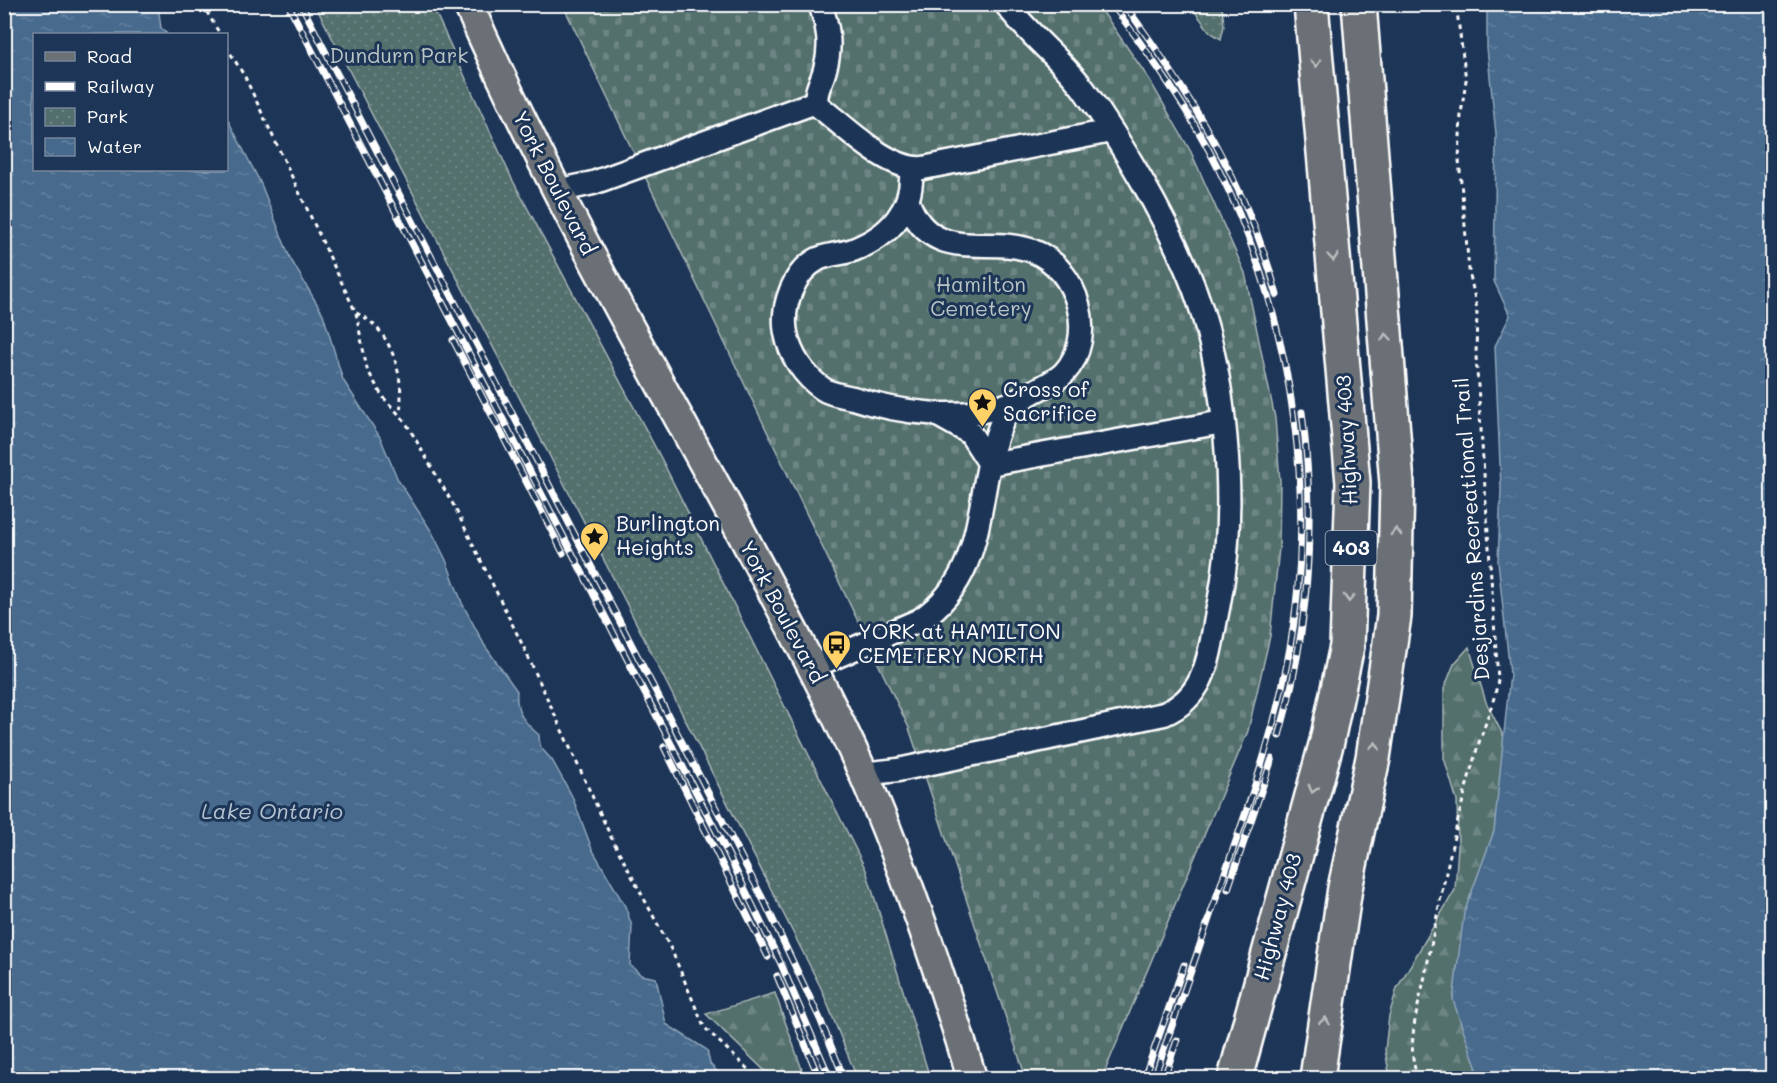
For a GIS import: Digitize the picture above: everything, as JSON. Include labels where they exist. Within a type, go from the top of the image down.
[{"type":"highway","name":"Highway 403","points":[[1235,1078],[1327,741],[1347,646],[1353,483],[1311,4]]},
{"type":"highway","name":"403","points":[[1317,1078],[1345,888],[1373,758],[1394,616],[1397,484],[1359,4]]},
{"type":"main road","name":"York Boulevard","points":[[468,4],[498,72],[557,191],[812,666],[863,774],[934,958],[972,1078]]},
{"type":"lane","points":[[816,102],[816,93],[825,70],[829,47],[827,24],[820,4]]},
{"type":"lane","points":[[863,774],[898,770],[1164,714],[1179,708],[1191,697],[1205,669],[1220,597],[1228,504],[1223,422],[1210,342],[1189,274],[1166,226],[1111,131],[1084,90],[1006,4]]},
{"type":"lane","points":[[557,191],[593,183],[816,102]]},
{"type":"lane","points":[[816,102],[894,164],[911,169],[1111,131]]},
{"type":"lane","points":[[908,202],[927,230],[951,244],[969,247],[1011,246],[1035,252],[1059,269],[1076,294],[1083,324],[1073,360],[1064,373],[1011,404],[970,412],[932,413],[880,407],[823,390],[797,363],[786,333],[786,300],[800,273],[818,260],[852,251],[874,241],[899,221],[908,202],[911,169]]},
{"type":"lane","points":[[812,666],[921,620],[936,609],[955,589],[968,564],[997,436],[1011,404]]},
{"type":"lane","points":[[932,413],[970,433],[990,464]]},
{"type":"lane","points":[[990,464],[1223,422]]},
{"type":"path","points":[[202,4],[219,33]]},
{"type":"path","name":"Desjardins Recreational Trail","points":[[1418,1078],[1413,1056],[1414,1028],[1441,894],[1477,749],[1494,702],[1498,680],[1476,357],[1477,309],[1468,270],[1459,160],[1461,114],[1466,80],[1456,4]]},
{"type":"path","points":[[228,49],[245,77],[356,313],[367,369],[382,396],[400,412],[454,506],[525,650],[611,837],[672,951],[704,1027],[757,1078]]},
{"type":"path","points":[[356,313],[368,318],[380,328],[389,342],[395,364],[400,412]]},
{"type":"green space","name":"Dundurn Park","points":[[315,5],[432,5],[512,179],[661,458],[866,870],[930,1078],[857,1078],[821,988],[621,593]]},
{"type":"green space","name":"Hamilton Cemetery","points":[[563,5],[1098,5],[1149,79],[1191,152],[1245,273],[1275,418],[1280,481],[1279,548],[1270,636],[1248,731],[1102,1078],[1026,1078],[909,728]]},
{"type":"green space","points":[[1190,5],[1222,5],[1224,26],[1221,39],[1210,32]]},
{"type":"green space","points":[[1469,647],[1486,702],[1506,741],[1481,1078],[1390,1078],[1385,1050],[1389,1016],[1397,988],[1455,890],[1458,846],[1457,801],[1444,758],[1444,689],[1454,664]]},
{"type":"green space","points":[[775,993],[805,1078],[768,1078],[767,1073],[706,1014]]},
{"type":"water","name":"Lake Ontario","points":[[5,4],[158,5],[161,28],[166,33],[33,33],[33,171],[228,171],[228,120],[261,184],[290,258],[323,314],[343,380],[380,437],[398,480],[432,532],[446,560],[462,603],[485,646],[517,691],[519,711],[529,726],[539,735],[540,747],[552,760],[572,796],[592,849],[625,906],[632,926],[630,965],[641,975],[656,978],[666,1024],[707,1050],[710,1064],[723,1078],[5,1078]]},
{"type":"water","points":[[1487,5],[1772,5],[1772,1078],[1480,1078],[1453,1000],[1464,913],[1494,831],[1510,674],[1498,561],[1501,489],[1495,346],[1510,316],[1494,281],[1496,134],[1487,48]]},
{"type":"railway","points":[[288,4],[727,852],[781,964],[830,1078]]},
{"type":"railway","points":[[301,4],[766,905],[820,1019],[844,1078]]},
{"type":"railway","points":[[1112,4],[1195,125],[1218,168],[1245,229],[1267,291],[1283,356],[1294,422],[1300,488],[1300,555],[1294,622],[1282,687],[1248,807],[1154,1078]]},
{"type":"railway","points":[[1124,4],[1172,72],[1214,142],[1250,216],[1277,295]]},
{"type":"railway","points":[[453,340],[563,553]]},
{"type":"railway","points":[[1279,736],[1297,656],[1307,575],[1309,493],[1302,412]]},
{"type":"railway","points":[[664,747],[768,957]]},
{"type":"railway","points":[[1228,889],[1272,759]]},
{"type":"railway","points":[[1144,1078],[1184,965]]},
{"type":"railway","points":[[777,976],[819,1078]]},
{"type":"railway","points":[[1164,1078],[1177,1040]]},
{"type":"place","name":"Cross of Sacrifice","points":[[982,428]]},
{"type":"place","name":"Burlington Heights","points":[[595,562]]},
{"type":"place","name":"YORK at HAMILTON CEMETERY NORTH","points":[[837,670]]}]
